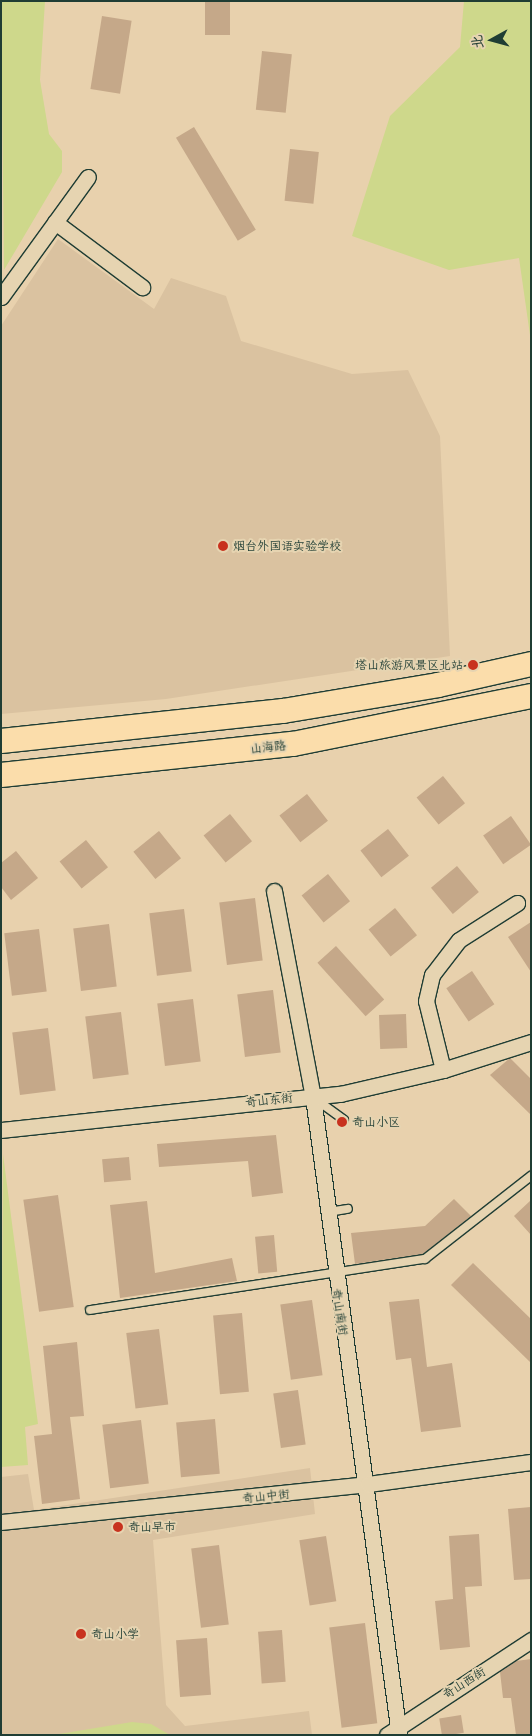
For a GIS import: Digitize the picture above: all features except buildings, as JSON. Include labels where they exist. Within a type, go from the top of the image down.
[{"type":"main road","points":[[1,741],[284,711],[438,686],[531,664]]},
{"type":"main road","name":"山海路","points":[[1,775],[293,744],[531,696]]},
{"type":"street","points":[[1,297],[88,177]]},
{"type":"street","points":[[55,222],[142,287]]},
{"type":"street","name":"奇山南街","points":[[274,891],[313,1097],[334,1274],[368,1484],[394,1732]]},
{"type":"street","points":[[443,1070],[426,1001],[432,975],[459,940],[517,903]]},
{"type":"street","name":"奇山东街","points":[[1,1130],[313,1097],[443,1070],[531,1042]]},
{"type":"street","name":"奇山中街","points":[[1,1522],[368,1484],[531,1462]]},
{"type":"street","name":"奇山西街","points":[[394,1732],[531,1640]]},
{"type":"lane","points":[[313,1097],[344,1120]]},
{"type":"lane","points":[[90,1310],[426,1259],[531,1176]]},
{"type":"lane","points":[[328,1212],[348,1209]]},
{"type":"shaded area","name":"烟台外国语实验学校","points":[[58,239],[154,309],[171,278],[226,296],[241,341],[352,374],[408,370],[440,436],[450,656],[166,699],[1,714],[1,326]]},
{"type":"shaded area","name":"奇山小学","points":[[310,1468],[315,1514],[153,1540],[166,1705],[185,1726],[309,1711],[312,1735],[1,1735],[1,1477],[28,1474],[34,1510]]},
{"type":"green space","points":[[1,1],[45,1],[40,80],[49,134],[62,151],[62,172],[4,270]]},
{"type":"green space","points":[[464,1],[531,1],[531,342],[519,258],[449,270],[352,236],[390,116],[460,47]]},
{"type":"green space","points":[[3,1154],[38,1424],[25,1427],[28,1465],[1,1467]]},
{"type":"green space","points":[[132,1722],[151,1724],[170,1735],[53,1735]]},
{"type":"place","name":"烟台外国语实验学校","points":[[223,546]]},
{"type":"place","name":"塔山旅游风景区北站","points":[[473,665]]},
{"type":"place","name":"奇山小区","points":[[342,1122]]},
{"type":"place","name":"奇山早市","points":[[118,1527]]},
{"type":"place","name":"奇山小学","points":[[81,1634]]}]
